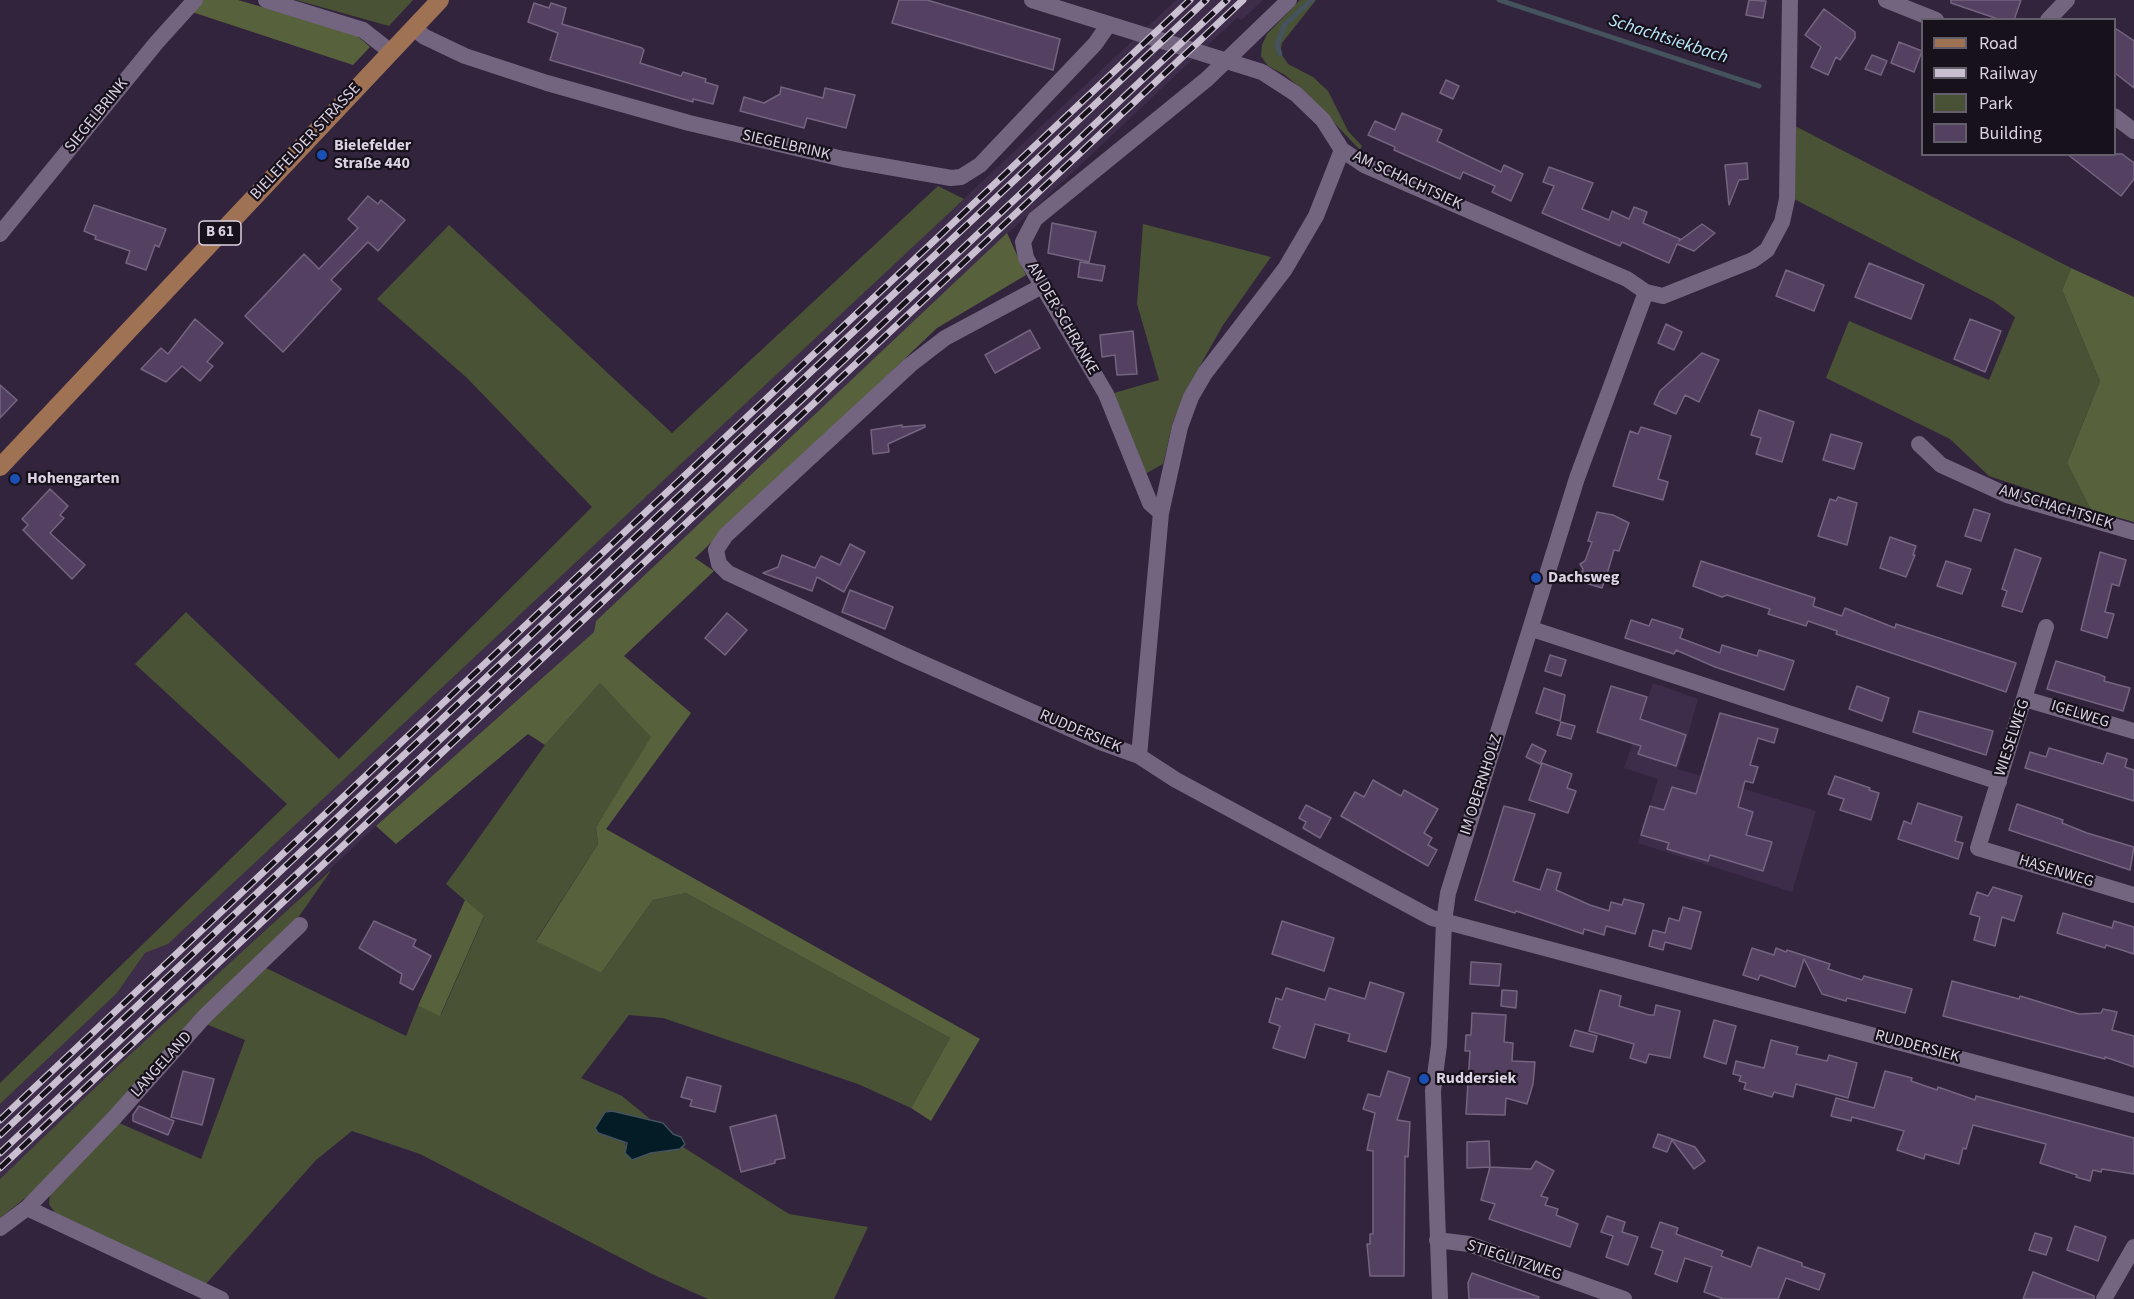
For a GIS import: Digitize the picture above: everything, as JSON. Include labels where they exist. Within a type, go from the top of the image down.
[{"type":"main road","name":"BIELEFELDER STRASSE","points":[[0,467],[440,0]]},
{"type":"street","name":"SIEGELBRINK","points":[[0,234],[157,42],[195,0]]},
{"type":"street","points":[[266,0],[363,30],[391,52]]},
{"type":"street","name":"AM SCHACHTSIEK","points":[[1032,0],[1227,59],[1262,72],[1296,94],[1323,120],[1342,150],[1366,166],[1627,279],[1646,292],[1664,296],[1753,260],[1767,250],[1782,222],[1787,199],[1790,0]]},
{"type":"street","points":[[1227,59],[1289,0]]},
{"type":"street","points":[[1886,0],[1931,18]]},
{"type":"street","points":[[2050,18],[2067,0]]},
{"type":"street","name":"SIEGELBRINK","points":[[413,28],[425,38],[465,56],[623,105],[843,159],[951,178],[961,177],[980,165],[1095,44],[1109,24]]},
{"type":"street","name":"AN DER SCHRANKE","points":[[1161,513],[1150,503],[1106,394],[1026,258],[1023,242],[1035,219],[1227,59]]},
{"type":"street","points":[[2116,117],[2134,130]]},
{"type":"street","points":[[1140,756],[1161,513],[1180,427],[1191,397],[1235,331],[1285,268],[1316,216],[1342,150]]},
{"type":"street","name":"RUDDERSIEK","points":[[1042,286],[945,338],[910,365],[726,535],[716,550],[715,557],[728,573],[1100,742],[1140,756],[1176,780],[1444,922],[2134,1105]]},
{"type":"street","name":"IM OBERNHOLZ","points":[[1440,1299],[1433,1090],[1439,1045],[1444,922],[1448,893],[1532,629],[1577,478],[1646,292]]},
{"type":"street","name":"AM SCHACHTSIEK","points":[[1919,444],[1941,465],[2007,495],[2134,532]]},
{"type":"street","name":"WIESELWEG","points":[[1978,848],[2046,627]]},
{"type":"street","points":[[1532,629],[1998,782]]},
{"type":"street","name":"IGELWEG","points":[[2025,699],[2134,731]]},
{"type":"street","name":"HASENWEG","points":[[1978,848],[2134,896]]},
{"type":"street","name":"LANGELAND","points":[[0,1228],[27,1208],[114,1118],[205,1016],[300,925]]},
{"type":"street","points":[[27,1208],[221,1299]]},
{"type":"street","name":"STIEGLITZWEG","points":[[1437,1240],[1469,1244],[1624,1299]]},
{"type":"street","points":[[2103,1299],[2134,1247]]},
{"type":"shaded area","points":[[1176,0],[1263,0],[1242,20],[1237,18],[596,621],[594,632],[376,826],[0,1179],[0,1104],[117,993],[145,953],[168,944]]},
{"type":"shaded area","points":[[1653,683],[1698,699],[1678,769],[1816,811],[1792,892],[1638,843],[1658,779],[1624,768]]},
{"type":"green space","points":[[202,0],[238,0],[355,34],[370,47],[353,65],[192,12]]},
{"type":"green space","points":[[296,0],[413,0],[389,26]]},
{"type":"green space","points":[[1300,0],[1316,0],[1282,43],[1280,52],[1288,64],[1313,77],[1328,91],[1348,131],[1362,146],[1360,150],[1303,90],[1285,75],[1268,66],[1261,56],[1262,45],[1267,34]]},
{"type":"green space","points":[[1795,126],[2071,268],[2062,290],[2100,381],[2067,463],[2091,510],[1989,476],[1950,439],[1826,378],[1849,321],[1989,380],[2015,317],[1993,301],[1792,198]]},
{"type":"green space","points":[[938,186],[964,199],[168,944],[145,953],[117,993],[0,1104],[0,1083],[287,804],[135,664],[186,612],[339,759],[592,507],[466,377],[377,299],[449,225],[672,433]]},
{"type":"green space","points":[[1143,224],[1271,257],[1223,325],[1188,387],[1173,422],[1163,464],[1145,474],[1114,393],[1159,380],[1137,304]]},
{"type":"green space","points":[[1007,233],[1026,275],[937,328],[695,558],[714,571],[624,656],[691,713],[606,829],[980,1039],[931,1121],[911,1108],[950,1038],[686,893],[653,900],[601,973],[536,941],[598,844],[596,827],[651,737],[600,683],[545,745],[528,734],[396,844],[376,826],[594,632],[596,621]]},
{"type":"green space","points":[[2071,268],[2134,297],[2134,522],[2091,510],[2067,463],[2100,381],[2062,290]]},
{"type":"green space","points":[[600,683],[652,737],[596,827],[598,844],[536,940],[601,973],[653,900],[686,893],[950,1038],[911,1108],[858,1084],[663,1018],[629,1015],[581,1078],[622,1096],[650,1119],[606,1112],[607,1137],[623,1140],[627,1148],[651,1153],[683,1147],[789,1214],[868,1227],[834,1299],[708,1299],[652,1274],[420,1154],[352,1131],[316,1160],[206,1284],[55,1213],[49,1204],[50,1193],[117,1122],[201,1159],[245,1040],[206,1024],[266,968],[406,1036],[418,1006],[441,1015],[484,917],[446,884],[545,745]]},
{"type":"green space","points":[[332,869],[300,915],[191,1023],[53,1176],[0,1218],[0,1179],[121,1063]]},
{"type":"green space","points":[[465,900],[484,916],[440,1016],[418,1006]]},
{"type":"water","points":[[612,1111],[663,1123],[673,1134],[681,1137],[685,1144],[680,1149],[651,1153],[632,1160],[625,1153],[627,1143],[598,1133],[595,1128],[605,1112]]},
{"type":"building","points":[[899,0],[927,0],[1060,39],[1053,70],[892,23]]},
{"type":"building","points":[[1749,0],[1766,1],[1763,18],[1746,15]]},
{"type":"building","points":[[1951,0],[2021,0],[2015,18],[1995,18],[1951,3]]},
{"type":"building","points":[[534,3],[549,8],[551,3],[566,8],[562,24],[642,48],[644,50],[640,63],[681,76],[683,72],[706,79],[705,82],[718,86],[713,104],[693,99],[693,102],[550,60],[558,33],[528,22]]},
{"type":"building","points":[[1824,9],[1855,32],[1855,38],[1840,60],[1836,57],[1828,75],[1811,67],[1821,47],[1805,35]]},
{"type":"building","points":[[2116,29],[2134,41],[2134,88],[2116,74]]},
{"type":"building","points":[[1899,42],[1921,51],[1914,72],[1891,63]]},
{"type":"building","points":[[1872,55],[1887,61],[1881,75],[1865,69]]},
{"type":"building","points":[[1446,80],[1459,86],[1453,99],[1440,93]]},
{"type":"building","points":[[781,87],[823,98],[825,88],[855,95],[846,128],[807,118],[804,128],[740,111],[744,97],[764,103],[780,94]]},
{"type":"building","points":[[1402,113],[1442,130],[1437,141],[1501,172],[1504,165],[1523,174],[1511,201],[1492,192],[1495,186],[1463,172],[1460,179],[1394,150],[1395,147],[1368,135],[1375,121],[1395,130]]},
{"type":"building","points":[[2122,154],[2134,163],[2134,179],[2121,196],[2070,156]]},
{"type":"building","points":[[1747,163],[1748,179],[1739,180],[1729,205],[1725,165]]},
{"type":"building","points":[[1549,167],[1593,183],[1582,209],[1609,220],[1612,211],[1629,219],[1634,207],[1647,212],[1643,223],[1680,239],[1679,241],[1702,224],[1715,233],[1694,251],[1677,244],[1669,263],[1622,242],[1620,246],[1542,213],[1554,186],[1543,182]]},
{"type":"building","points":[[368,196],[378,204],[381,200],[405,220],[378,251],[368,242],[331,280],[341,289],[283,352],[245,316],[304,254],[319,269],[358,228],[348,219]]},
{"type":"building","points":[[94,205],[166,229],[159,247],[155,245],[146,270],[126,263],[130,251],[95,239],[96,236],[84,231]]},
{"type":"building","points":[[1052,223],[1096,232],[1089,262],[1048,253]]},
{"type":"building","points":[[1080,262],[1105,266],[1102,281],[1078,277]]},
{"type":"building","points":[[1869,263],[1924,285],[1911,319],[1855,297]]},
{"type":"building","points":[[1786,270],[1824,285],[1814,311],[1776,296]]},
{"type":"building","points":[[195,319],[223,343],[207,362],[213,366],[200,381],[182,366],[166,382],[141,369],[161,348],[168,354]]},
{"type":"building","points":[[1970,319],[2001,331],[1985,372],[1954,359]]},
{"type":"building","points":[[1666,324],[1682,332],[1674,350],[1658,343]]},
{"type":"building","points":[[1030,330],[1040,348],[995,373],[985,355]]},
{"type":"building","points":[[1133,331],[1137,374],[1117,375],[1115,355],[1102,357],[1100,335]]},
{"type":"building","points":[[1702,353],[1719,360],[1699,402],[1685,395],[1676,414],[1654,404],[1660,391]]},
{"type":"building","points":[[0,385],[17,400],[0,418]]},
{"type":"building","points":[[1759,410],[1794,422],[1782,462],[1756,454],[1761,438],[1751,435]]},
{"type":"building","points":[[902,425],[902,427],[925,425],[925,427],[888,444],[889,452],[873,454],[871,430]]},
{"type":"building","points":[[1641,427],[1671,436],[1658,479],[1668,482],[1663,500],[1613,486],[1630,431],[1638,434]]},
{"type":"building","points":[[1831,434],[1862,443],[1854,469],[1823,460]]},
{"type":"building","points":[[50,489],[68,506],[60,515],[64,518],[50,533],[85,565],[72,579],[23,530],[28,525],[22,519]]},
{"type":"building","points":[[1838,497],[1857,503],[1847,545],[1818,536],[1830,499],[1836,501]]},
{"type":"building","points":[[1974,509],[1990,514],[1981,541],[1965,536]]},
{"type":"building","points":[[1597,512],[1613,515],[1629,523],[1619,551],[1614,550],[1607,574],[1609,578],[1605,580],[1602,588],[1579,581],[1583,569],[1580,564],[1585,561],[1592,542],[1588,541]]},
{"type":"building","points":[[1890,537],[1916,546],[1913,555],[1915,555],[1906,577],[1880,568]]},
{"type":"building","points":[[850,544],[865,552],[844,592],[817,577],[812,591],[763,573],[778,567],[782,555],[815,568],[821,556],[840,565]]},
{"type":"building","points":[[2015,549],[2041,558],[2022,612],[2002,606],[2007,591],[2002,589]]},
{"type":"building","points":[[2100,552],[2126,560],[2119,586],[2112,584],[2105,612],[2114,614],[2107,638],[2081,630]]},
{"type":"building","points":[[1701,561],[1815,598],[1813,606],[1842,616],[1845,608],[1895,628],[1896,624],[2016,663],[2006,692],[1836,634],[1837,631],[1808,621],[1806,626],[1768,614],[1770,609],[1727,595],[1722,597],[1693,586]]},
{"type":"building","points":[[1946,561],[1971,569],[1962,594],[1937,586]]},
{"type":"building","points":[[850,590],[893,607],[885,629],[842,612]]},
{"type":"building","points":[[727,613],[747,630],[725,655],[705,638]]},
{"type":"building","points":[[1652,619],[1683,629],[1680,638],[1720,653],[1722,645],[1757,656],[1759,650],[1794,661],[1784,690],[1715,667],[1676,650],[1674,654],[1625,638],[1631,620],[1649,626]]},
{"type":"building","points":[[1550,655],[1566,660],[1561,676],[1545,671]]},
{"type":"building","points":[[2056,661],[2098,674],[2105,677],[2104,681],[2130,688],[2123,711],[2047,689]]},
{"type":"building","points":[[1611,686],[1647,697],[1640,719],[1686,735],[1676,766],[1638,754],[1641,746],[1597,732]]},
{"type":"building","points":[[1857,686],[1889,698],[1882,721],[1849,709]]},
{"type":"building","points":[[1544,688],[1565,695],[1560,721],[1536,713]]},
{"type":"building","points":[[1919,711],[1993,731],[1986,755],[1913,732]]},
{"type":"building","points":[[1720,713],[1778,729],[1774,743],[1758,738],[1750,765],[1758,767],[1753,783],[1745,781],[1738,807],[1753,812],[1746,835],[1772,842],[1763,871],[1710,855],[1708,861],[1687,855],[1667,849],[1669,843],[1641,835],[1650,806],[1664,810],[1672,787],[1696,794]]},
{"type":"building","points":[[1561,722],[1575,726],[1571,739],[1557,735]]},
{"type":"building","points":[[1532,744],[1546,751],[1540,764],[1526,757]]},
{"type":"building","points":[[2049,748],[2103,764],[2107,753],[2127,759],[2125,767],[2134,770],[2134,801],[2025,768],[2030,752],[2046,757]]},
{"type":"building","points":[[1542,763],[1572,774],[1567,788],[1576,791],[1568,813],[1529,800]]},
{"type":"building","points":[[1835,776],[1879,793],[1871,820],[1840,810],[1844,799],[1828,794]]},
{"type":"building","points":[[1373,780],[1401,796],[1404,790],[1438,809],[1424,833],[1432,838],[1428,845],[1437,850],[1428,866],[1341,816],[1355,792],[1364,797]]},
{"type":"building","points":[[1918,803],[1962,817],[1955,841],[1963,843],[1958,859],[1898,839],[1904,821],[1911,824]]},
{"type":"building","points":[[2017,804],[2063,820],[2062,823],[2087,833],[2134,847],[2130,870],[2009,830]]},
{"type":"building","points":[[1306,805],[1331,818],[1320,838],[1303,828],[1306,822],[1299,818]]},
{"type":"building","points":[[1504,806],[1535,814],[1513,881],[1540,890],[1547,869],[1561,873],[1556,890],[1590,905],[1609,911],[1611,902],[1622,905],[1624,899],[1644,904],[1635,934],[1606,926],[1604,935],[1584,929],[1583,934],[1516,911],[1515,913],[1475,900]]},
{"type":"building","points":[[1993,887],[2022,896],[2014,921],[2002,917],[1995,946],[1974,940],[1980,917],[1970,914],[1977,892],[1988,896]]},
{"type":"building","points":[[1683,907],[1701,912],[1691,949],[1665,942],[1663,950],[1649,946],[1653,930],[1665,933],[1669,918],[1679,921]]},
{"type":"building","points":[[2063,913],[2112,928],[2114,921],[2134,927],[2134,954],[2106,945],[2105,948],[2057,933]]},
{"type":"building","points":[[374,921],[416,940],[413,946],[431,956],[413,990],[400,983],[402,974],[359,948]]},
{"type":"building","points":[[1282,921],[1334,938],[1324,971],[1272,954]]},
{"type":"building","points":[[1752,948],[1774,955],[1776,948],[1786,952],[1787,950],[1830,964],[1828,969],[1862,980],[1864,976],[1912,989],[1905,1013],[1822,994],[1804,959],[1795,987],[1760,975],[1758,980],[1743,975]]},
{"type":"building","points":[[1471,962],[1501,964],[1499,986],[1470,984]]},
{"type":"building","points":[[1952,981],[2019,999],[2020,996],[2079,1014],[2101,1013],[2103,1009],[2117,1012],[2112,1030],[2134,1036],[2134,1067],[2105,1057],[2105,1059],[1943,1016]]},
{"type":"building","points":[[1370,982],[1404,993],[1386,1052],[1348,1041],[1350,1034],[1315,1024],[1305,1058],[1273,1048],[1280,1026],[1269,1022],[1276,998],[1282,1000],[1286,988],[1325,1000],[1329,988],[1365,999]]},
{"type":"building","points":[[1502,990],[1517,991],[1516,1008],[1501,1006]]},
{"type":"building","points":[[1600,990],[1621,996],[1619,1006],[1649,1015],[1654,1015],[1656,1005],[1680,1011],[1670,1058],[1649,1054],[1646,1063],[1630,1058],[1634,1044],[1589,1031]]},
{"type":"building","points":[[1472,1013],[1506,1015],[1504,1042],[1513,1043],[1512,1061],[1535,1062],[1533,1084],[1527,1104],[1506,1098],[1505,1115],[1466,1114],[1470,1051],[1465,1051],[1466,1035],[1471,1035]]},
{"type":"building","points":[[1714,1020],[1736,1026],[1726,1064],[1704,1057]]},
{"type":"building","points":[[1575,1030],[1597,1036],[1593,1052],[1570,1046]]},
{"type":"building","points":[[1771,1040],[1798,1047],[1796,1054],[1827,1061],[1829,1055],[1857,1063],[1848,1098],[1796,1084],[1793,1097],[1774,1092],[1772,1097],[1744,1089],[1746,1083],[1739,1081],[1741,1076],[1733,1074],[1736,1061],[1764,1068]]},
{"type":"building","points":[[183,1071],[214,1079],[202,1125],[171,1117]]},
{"type":"building","points":[[1388,1071],[1410,1078],[1397,1120],[1410,1122],[1408,1157],[1405,1156],[1404,1276],[1370,1276],[1367,1244],[1370,1244],[1370,1234],[1373,1234],[1373,1151],[1367,1150],[1375,1113],[1363,1109],[1368,1094],[1380,1097]]},
{"type":"building","points":[[1885,1071],[1912,1078],[1911,1081],[1937,1090],[1938,1087],[1975,1100],[1976,1096],[2134,1138],[2134,1174],[2102,1169],[2101,1172],[2093,1170],[2090,1181],[2076,1177],[2077,1175],[2040,1163],[2046,1144],[1973,1125],[1959,1164],[1925,1154],[1924,1159],[1897,1150],[1904,1131],[1852,1117],[1851,1121],[1831,1116],[1836,1098],[1874,1108]]},
{"type":"building","points":[[687,1077],[721,1086],[715,1112],[690,1106],[692,1100],[681,1097]]},
{"type":"building","points":[[139,1106],[174,1121],[168,1135],[133,1121],[133,1115]]},
{"type":"building","points":[[776,1115],[785,1158],[741,1172],[730,1127]]},
{"type":"building","points":[[1658,1134],[1695,1147],[1705,1161],[1694,1169],[1672,1140],[1667,1152],[1653,1147]]},
{"type":"building","points":[[1489,1141],[1490,1167],[1467,1168],[1467,1142]]},
{"type":"building","points":[[1536,1161],[1554,1171],[1541,1196],[1548,1198],[1545,1205],[1558,1209],[1556,1215],[1578,1224],[1570,1247],[1489,1219],[1495,1204],[1481,1200],[1490,1167],[1531,1169]]},
{"type":"building","points":[[1607,1216],[1625,1222],[1622,1232],[1638,1237],[1628,1265],[1606,1257],[1613,1236],[1601,1232]]},
{"type":"building","points":[[1660,1222],[1678,1228],[1676,1234],[1723,1251],[1721,1256],[1751,1267],[1758,1247],[1825,1274],[1819,1290],[1786,1278],[1778,1299],[1724,1299],[1704,1292],[1712,1267],[1685,1258],[1677,1282],[1655,1274],[1663,1251],[1651,1247]]},
{"type":"building","points":[[2075,1226],[2106,1237],[2098,1261],[2067,1250]]},
{"type":"building","points":[[2035,1233],[2052,1238],[2046,1255],[2029,1250]]},
{"type":"building","points":[[2033,1272],[2094,1296],[2094,1299],[2023,1299]]},
{"type":"building","points":[[1472,1273],[1539,1297],[1538,1299],[1469,1299],[1468,1283]]},
{"type":"waterway","points":[[1280,54],[1277,45],[1285,24],[1312,0]]},
{"type":"waterway","name":"Schachtsiekbach","points":[[1499,0],[1759,86]]},
{"type":"railway","points":[[0,1120],[1190,0]]},
{"type":"railway","points":[[0,1135],[1206,0]]},
{"type":"railway","points":[[0,1153],[1227,0]]},
{"type":"railway","points":[[0,1168],[1243,0]]},
{"type":"place","name":"Bielefelder Straße 440","points":[[322,155]]},
{"type":"place","name":"Hohengarten","points":[[15,479]]},
{"type":"place","name":"Dachsweg","points":[[1536,578]]},
{"type":"place","name":"Ruddersiek","points":[[1424,1079]]}]
